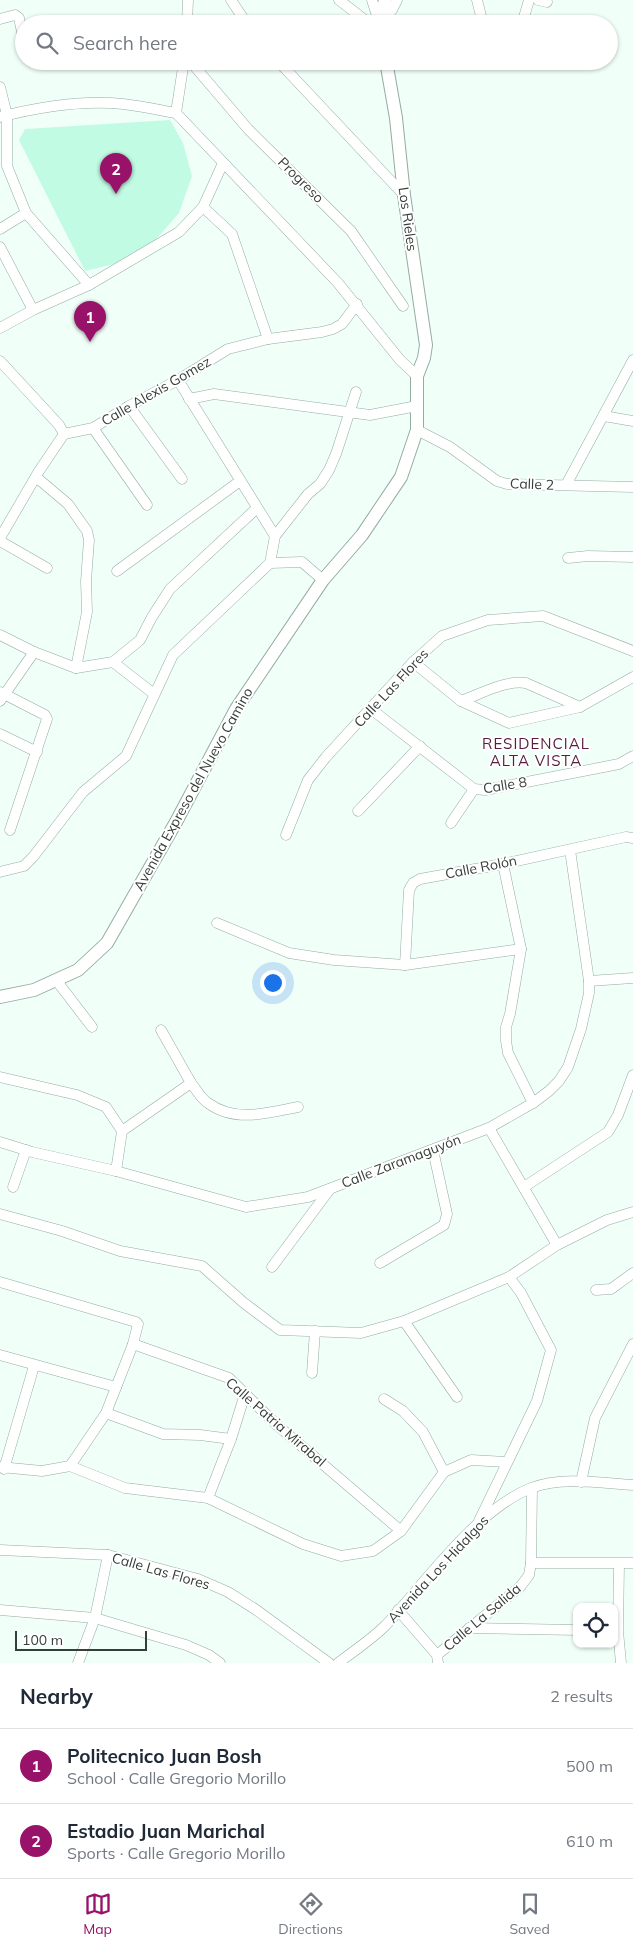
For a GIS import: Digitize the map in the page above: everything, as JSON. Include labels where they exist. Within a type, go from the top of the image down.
[{"type":"street","points":[[187,15],[188,0]]},
{"type":"street","points":[[231,0],[241,15]]},
{"type":"street","points":[[339,0],[363,15]]},
{"type":"street","points":[[372,0],[375,15]]},
{"type":"street","points":[[379,15],[386,0]]},
{"type":"street","points":[[386,15],[392,10],[397,0]]},
{"type":"street","points":[[477,0],[480,15]]},
{"type":"street","points":[[525,15],[529,0]]},
{"type":"street","points":[[0,19],[15,15]]},
{"type":"street","points":[[176,113],[183,70]]},
{"type":"street","name":"Progreso","points":[[198,70],[248,129],[351,231],[403,306]]},
{"type":"street","points":[[286,70],[404,195]]},
{"type":"street","name":"Los Rieles","points":[[388,70],[396,118],[404,195],[426,345],[424,358],[417,376]]},
{"type":"street","points":[[0,87],[7,166],[26,213],[89,285]]},
{"type":"street","points":[[4,116],[53,107],[92,103],[123,104],[176,113],[338,283],[357,304],[400,360],[417,376]]},
{"type":"street","points":[[0,328],[33,310],[89,285],[179,232],[203,207],[223,163]]},
{"type":"street","points":[[203,207],[232,234],[268,339]]},
{"type":"street","points":[[0,229],[26,213]]},
{"type":"street","points":[[0,247],[33,310]]},
{"type":"street","name":"Calle Alexis Gomez","points":[[64,434],[94,428],[128,406],[178,380],[228,349],[268,339],[333,329],[342,324],[357,304]]},
{"type":"street","points":[[566,485],[591,435],[604,416],[633,360]]},
{"type":"street","points":[[0,361],[59,425],[64,434],[36,477],[0,540],[47,568]]},
{"type":"street","name":"Avenida Expreso del Nuevo Camino","points":[[0,997],[34,990],[78,970],[107,943],[176,822],[236,708],[323,580],[362,535],[401,477],[417,430],[417,376]]},
{"type":"street","points":[[178,380],[275,536]]},
{"type":"street","points":[[0,872],[24,866],[33,857],[82,792],[126,756],[176,651],[270,563],[275,536],[308,494],[320,484],[329,470],[356,392]]},
{"type":"street","points":[[189,399],[214,394],[370,415],[417,406]]},
{"type":"street","points":[[128,406],[182,480]]},
{"type":"street","points":[[604,416],[633,421]]},
{"type":"street","points":[[94,428],[147,505]]},
{"type":"street","name":"Calle 2","points":[[417,430],[450,447],[496,481],[507,484],[633,487]]},
{"type":"street","points":[[36,477],[68,504],[87,531],[89,540],[86,581],[87,612],[76,668]]},
{"type":"street","points":[[117,571],[240,480]]},
{"type":"street","points":[[0,635],[34,652],[76,668],[113,662],[140,640],[170,589],[257,508]]},
{"type":"street","points":[[568,558],[588,556],[633,557]]},
{"type":"street","points":[[270,563],[302,562],[323,580]]},
{"type":"street","name":"Calle Las Flores","points":[[286,835],[308,780],[326,757],[413,662],[442,636],[488,620],[543,616],[633,650]]},
{"type":"street","points":[[10,830],[47,719],[45,716],[2,696],[34,652]]},
{"type":"street","points":[[113,662],[154,694]]},
{"type":"street","points":[[413,662],[461,702],[509,723],[580,707],[633,677]]},
{"type":"street","points":[[461,702],[508,683],[517,682],[526,683],[580,707]]},
{"type":"street","name":"Calle 8","points":[[371,709],[474,789],[485,790],[619,764],[633,756]]},
{"type":"street","points":[[0,734],[37,752]]},
{"type":"street","points":[[358,811],[420,746]]},
{"type":"street","points":[[451,823],[474,789]]},
{"type":"street","name":"Calle Rolón","points":[[405,965],[409,890],[413,883],[420,879],[633,838]]},
{"type":"street","name":"Calle Zaramaguyón","points":[[0,1142],[116,1171],[246,1207],[308,1197],[489,1128],[533,1103],[559,1081],[568,1067],[580,1029],[589,993],[589,981],[570,850]]},
{"type":"street","points":[[503,864],[521,949],[506,1027],[506,1041],[508,1053],[533,1103]]},
{"type":"street","points":[[217,923],[289,953],[302,956],[405,965],[521,949]]},
{"type":"street","points":[[589,981],[633,978]]},
{"type":"street","points":[[56,980],[92,1026]]},
{"type":"street","points":[[161,1030],[191,1083],[206,1103],[223,1112],[240,1115],[258,1115],[298,1107]]},
{"type":"street","points":[[524,1187],[608,1132],[618,1115],[633,1075]]},
{"type":"street","points":[[0,1077],[77,1095],[106,1107],[122,1131],[116,1171]]},
{"type":"street","points":[[122,1131],[191,1083]]},
{"type":"street","points":[[489,1128],[557,1245]]},
{"type":"street","points":[[13,1187],[26,1150]]},
{"type":"street","points":[[380,1263],[444,1225],[447,1214],[433,1150]]},
{"type":"street","points":[[272,1267],[331,1188]]},
{"type":"street","points":[[0,1214],[62,1231],[120,1250],[202,1266],[244,1303],[280,1330],[361,1333],[404,1321],[509,1277],[557,1245],[607,1220],[633,1212]]},
{"type":"street","points":[[596,1290],[611,1289],[633,1273]]},
{"type":"street","points":[[477,1524],[537,1401],[551,1350],[521,1293],[509,1277]]},
{"type":"street","points":[[0,1282],[138,1324],[133,1344],[106,1413],[70,1466]]},
{"type":"street","points":[[404,1321],[457,1397]]},
{"type":"street","points":[[312,1373],[315,1331]]},
{"type":"street","name":"Calle Patria Mirabal","points":[[133,1344],[229,1378],[277,1425],[401,1531]]},
{"type":"street","points":[[581,1482],[596,1418],[632,1348]]},
{"type":"street","points":[[0,1355],[34,1366],[116,1387]]},
{"type":"street","points":[[34,1366],[2,1468],[42,1471],[70,1466],[124,1488],[208,1498],[303,1544],[341,1556],[373,1551],[401,1531],[444,1472],[471,1460],[506,1462]]},
{"type":"street","points":[[208,1498],[231,1439],[245,1394]]},
{"type":"street","points":[[384,1399],[403,1411],[423,1432],[444,1472]]},
{"type":"street","points":[[106,1413],[163,1434],[200,1435],[231,1439]]},
{"type":"street","name":"Avenida Los Hidalgos","points":[[338,1663],[384,1626],[477,1524],[505,1502],[532,1488],[552,1483],[581,1482],[633,1485]]},
{"type":"street","name":"Calle La Salida","points":[[437,1659],[469,1628],[520,1587],[529,1575],[531,1563],[532,1488]]},
{"type":"street","name":"Calle Las Flores","points":[[0,1550],[108,1555],[198,1579],[228,1592],[255,1609],[329,1663]]},
{"type":"street","points":[[78,1663],[95,1618],[108,1555]]},
{"type":"street","points":[[531,1563],[633,1563]]},
{"type":"street","points":[[617,1603],[619,1564]]},
{"type":"street","points":[[0,1610],[95,1618],[186,1645],[220,1663]]},
{"type":"street","points":[[398,1610],[437,1659]]},
{"type":"street","points":[[469,1628],[573,1630]]},
{"type":"street","points":[[618,1644],[621,1663]]},
{"type":"green space","points":[[170,120],[183,143],[192,176],[179,213],[151,245],[114,264],[85,271],[19,140],[25,129]]},
{"type":"place","name":"Estadio Juan Marichal","points":[[116,194]]},
{"type":"place","name":"Politecnico Juan Bosh","points":[[90,342]]},
{"type":"district","name":"RESIDENCIAL ALTA VISTA","points":[[536,752]]}]
